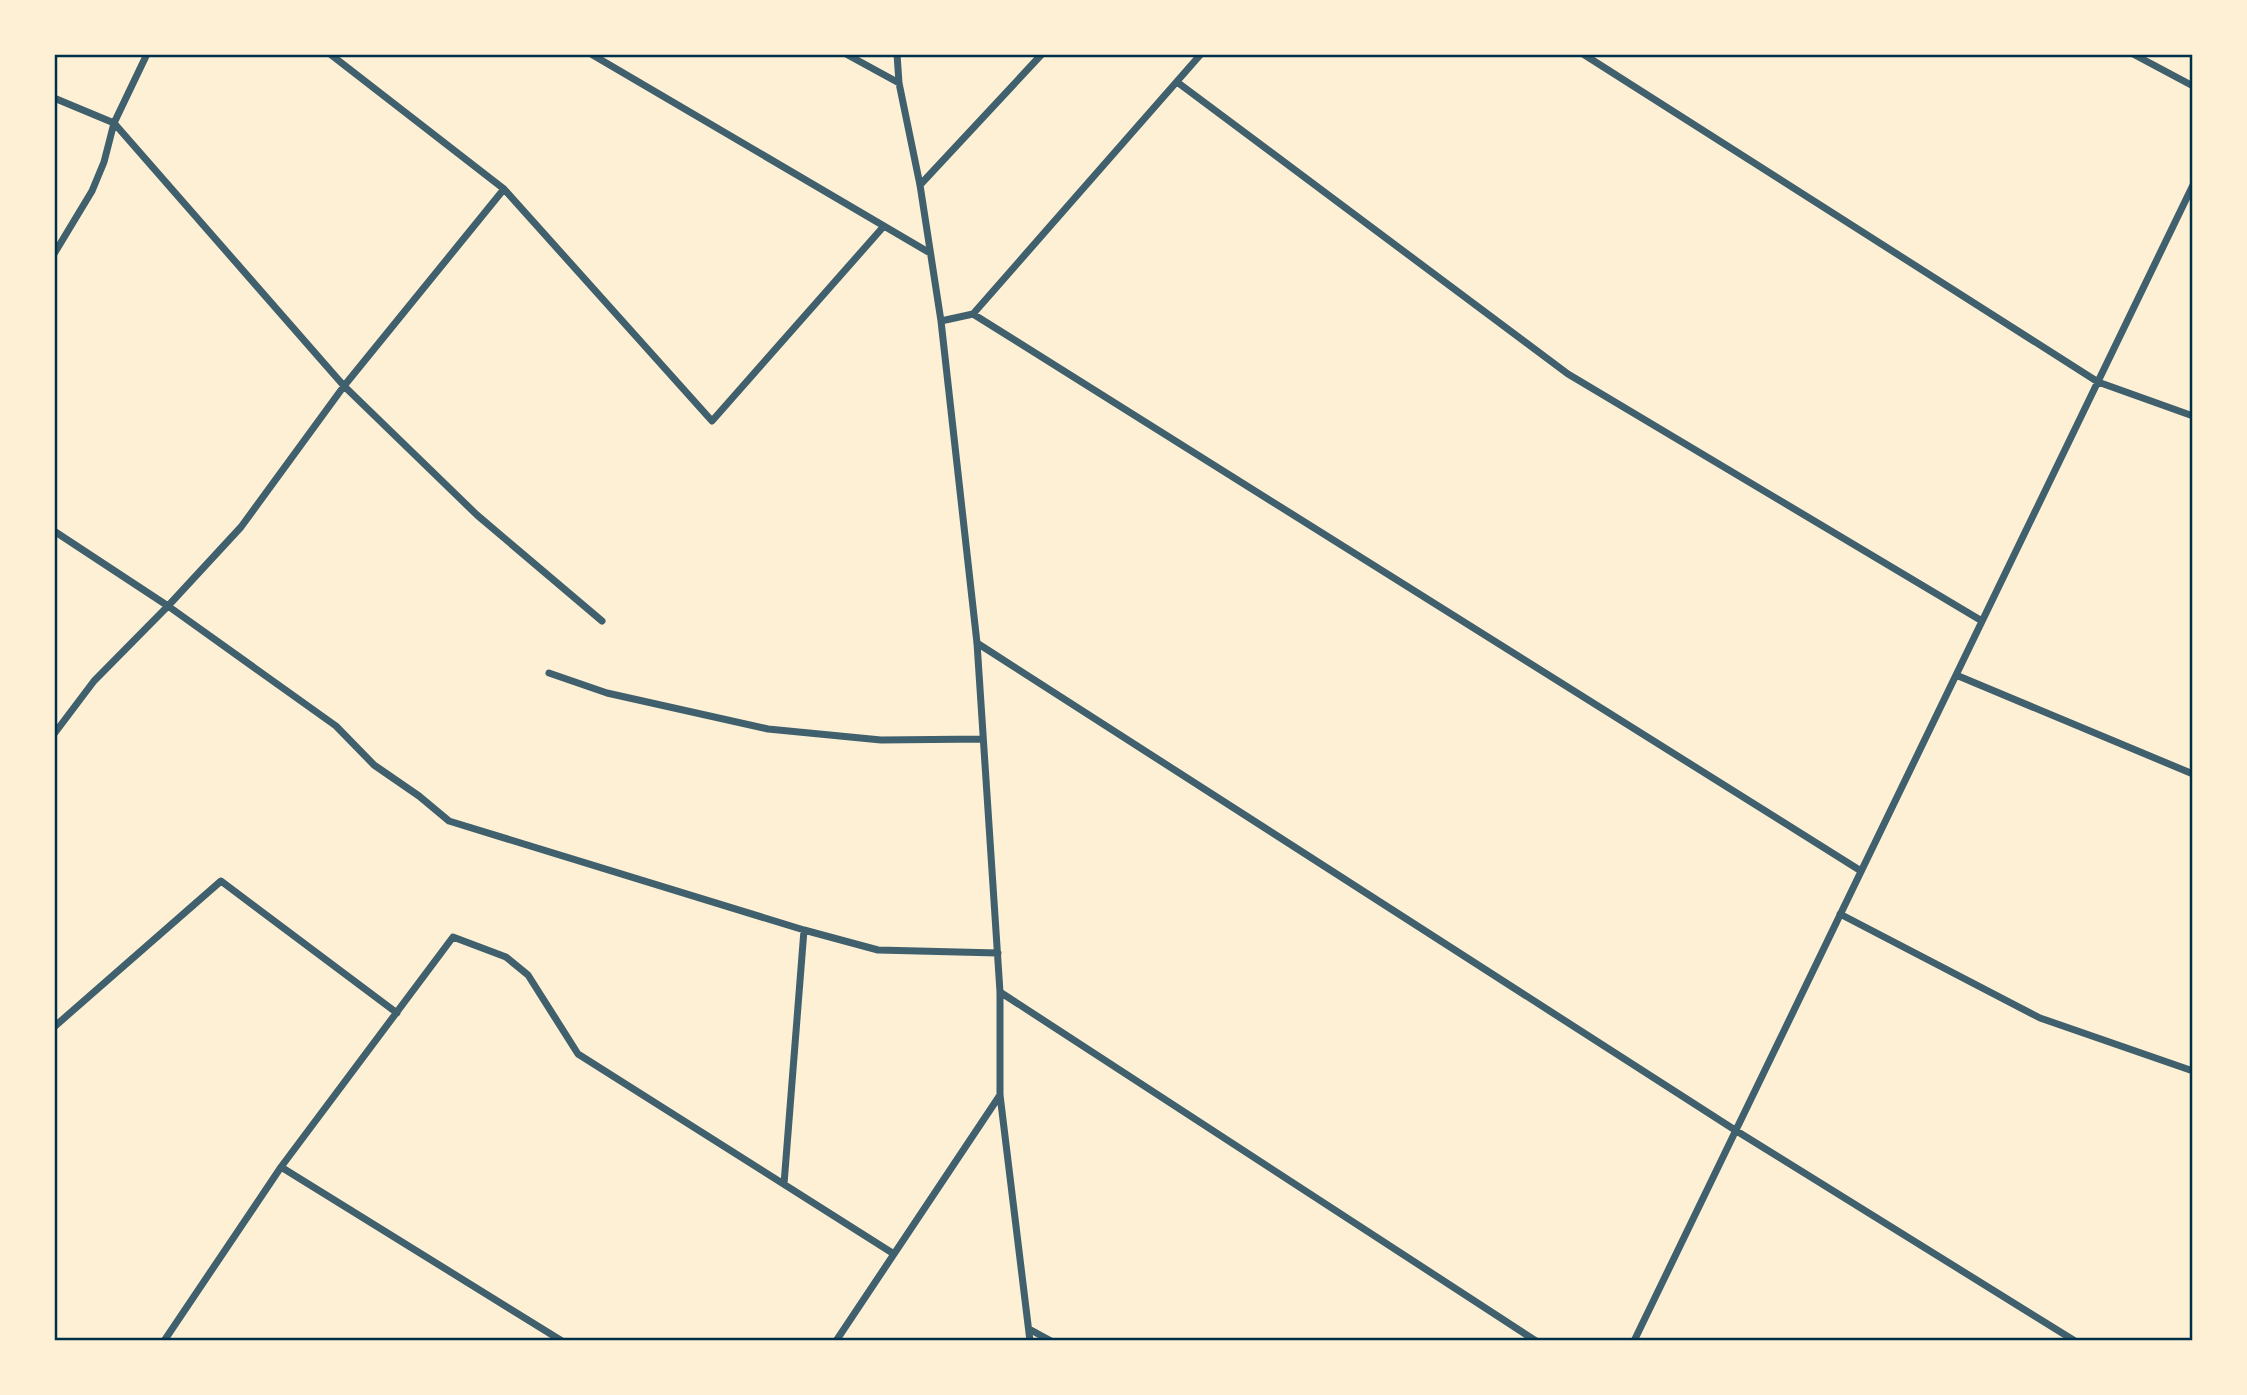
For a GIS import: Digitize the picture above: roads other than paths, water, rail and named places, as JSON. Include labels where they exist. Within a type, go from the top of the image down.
[{"type":"street","points":[[54,254],[92,191],[104,162],[114,123],[146,54]]},
{"type":"street","points":[[330,54],[504,188],[712,421],[884,226]]},
{"type":"street","points":[[591,54],[930,253]]},
{"type":"street","points":[[846,54],[899,83]]},
{"type":"street","points":[[897,54],[899,83],[920,185],[941,321],[977,643],[1000,992],[1000,1095],[1030,1341]]},
{"type":"street","points":[[920,185],[1042,54]]},
{"type":"street","points":[[941,321],[973,314],[1201,54]]},
{"type":"street","points":[[1583,54],[2098,382],[2193,416]]},
{"type":"street","points":[[2133,54],[2193,86]]},
{"type":"street","points":[[1177,82],[1568,374],[1982,621]]},
{"type":"street","points":[[54,98],[114,123],[344,386],[477,515],[603,621]]},
{"type":"street","points":[[1634,1341],[2193,185]]},
{"type":"street","points":[[54,734],[94,681],[241,527],[344,386],[504,188]]},
{"type":"street","points":[[973,314],[1861,871]]},
{"type":"street","points":[[54,531],[168,606],[337,726],[374,765],[449,821],[804,930],[878,950],[998,953]]},
{"type":"street","points":[[977,643],[1735,1130],[2065,1338],[2075,1341]]},
{"type":"street","points":[[549,673],[607,693],[768,729],[881,740],[984,739]]},
{"type":"street","points":[[1956,675],[2193,774]]},
{"type":"street","points":[[54,1027],[221,881],[397,1013]]},
{"type":"street","points":[[1840,914],[2040,1018],[2193,1071]]},
{"type":"street","points":[[784,1184],[804,930]]},
{"type":"street","points":[[164,1341],[281,1167],[453,937],[506,957],[528,975],[578,1054],[894,1254]]},
{"type":"street","points":[[1000,992],[1536,1341]]},
{"type":"street","points":[[836,1341],[1000,1095]]},
{"type":"street","points":[[281,1167],[562,1341]]},
{"type":"street","points":[[1029,1329],[1051,1341]]}]
